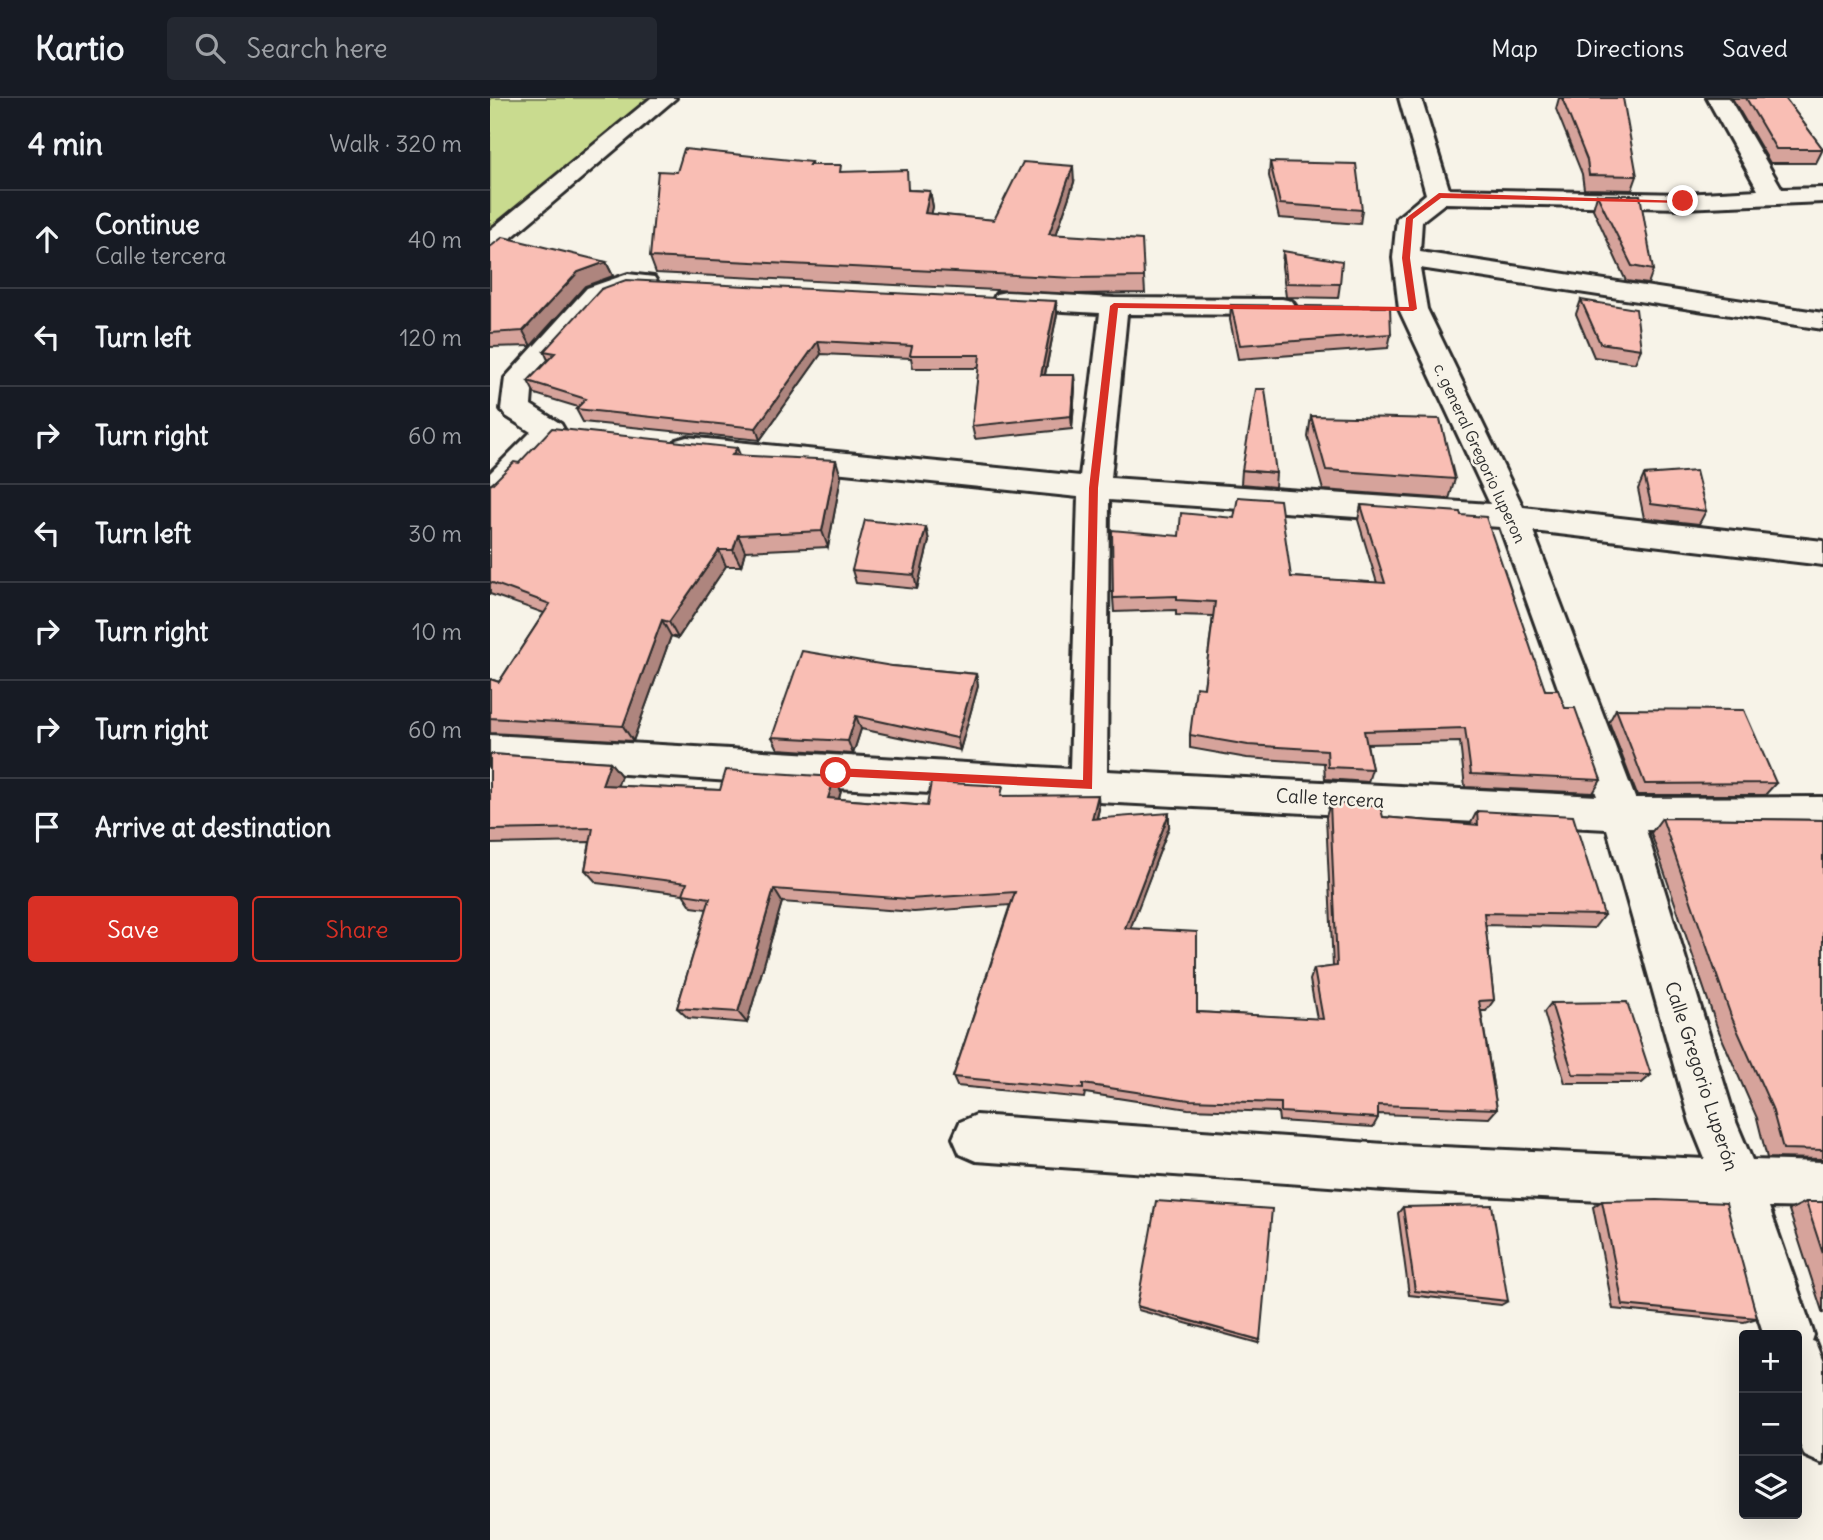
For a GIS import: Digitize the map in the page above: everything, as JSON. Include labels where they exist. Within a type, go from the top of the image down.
[{"type":"street","points":[[490,243],[665,98]]},
{"type":"street","points":[[1410,98],[1439,196],[1683,201],[1823,195]]},
{"type":"street","points":[[1718,98],[1774,197]]},
{"type":"street","name":"c. general Gregorio luperon","points":[[1439,196],[1410,218],[1400,309],[1512,517],[1622,814]]},
{"type":"street","points":[[1406,258],[1823,321]]},
{"type":"street","points":[[490,491],[563,433],[516,409],[519,378],[596,294],[628,282],[670,284]]},
{"type":"street","points":[[975,299],[1114,306],[1304,308]]},
{"type":"street","points":[[1088,785],[1094,488],[1114,306]]},
{"type":"street","points":[[658,444],[1094,488],[1512,517],[1823,553]]},
{"type":"street","name":"Calle tercera","points":[[490,750],[836,773],[1622,814],[1823,813]]},
{"type":"street","name":"Calle Gregorio Luperón","points":[[1622,814],[1713,1122],[1738,1184],[1786,1330]]},
{"type":"street","points":[[976,1138],[1492,1173],[1823,1185]]},
{"type":"street","points":[[1802,1375],[1823,1438]]},
{"type":"green space","points":[[490,98],[665,98],[490,243]]},
{"type":"building","points":[[1562,98],[1623,98],[1637,176],[1589,175],[1587,160]]},
{"type":"building","points":[[1746,98],[1785,98],[1823,149],[1776,149]]},
{"type":"building","points":[[684,149],[811,162],[809,165],[841,165],[840,172],[907,170],[908,190],[930,191],[925,213],[994,220],[1023,162],[1073,166],[1049,234],[1142,240],[1144,277],[1075,278],[650,257],[658,171],[677,172]]},
{"type":"building","points":[[1270,162],[1356,164],[1362,210],[1280,204]]},
{"type":"building","points":[[1597,195],[1640,195],[1653,270],[1632,266]]},
{"type":"building","points":[[503,237],[606,262],[578,272],[523,331],[490,333],[490,247]]},
{"type":"building","points":[[1283,251],[1342,261],[1340,284],[1287,283]]},
{"type":"building","points":[[626,280],[1056,301],[1041,375],[1074,375],[1071,416],[972,426],[980,355],[910,355],[912,346],[818,341],[756,428],[576,409],[586,399],[528,381],[555,353],[544,351],[601,289]]},
{"type":"building","points":[[1581,300],[1636,309],[1641,349],[1600,343]]},
{"type":"building","points":[[1231,305],[1390,307],[1391,334],[1240,345]]},
{"type":"building","points":[[1256,389],[1265,389],[1276,473],[1242,470]]},
{"type":"building","points":[[1311,416],[1440,419],[1455,479],[1326,470]]},
{"type":"building","points":[[552,428],[737,448],[732,455],[836,460],[822,531],[738,535],[733,550],[719,550],[669,622],[662,620],[623,726],[490,718],[490,679],[499,682],[550,604],[490,582],[490,485],[514,462],[519,463]]},
{"type":"building","points":[[1696,471],[1706,511],[1651,504],[1644,475]]},
{"type":"building","points":[[1238,497],[1280,500],[1291,577],[1385,583],[1361,505],[1460,512],[1461,515],[1486,517],[1545,690],[1558,690],[1565,708],[1575,708],[1601,780],[1471,774],[1465,728],[1364,731],[1372,769],[1328,767],[1327,750],[1248,745],[1190,735],[1196,687],[1204,688],[1215,602],[1177,600],[1177,596],[1113,598],[1112,530],[1179,536],[1181,513],[1234,518]]},
{"type":"building","points":[[865,520],[926,527],[914,575],[852,570]]},
{"type":"building","points":[[802,651],[892,666],[976,674],[957,738],[856,716],[848,741],[772,737]]},
{"type":"building","points":[[1616,709],[1744,710],[1776,783],[1645,784]]},
{"type":"building","points":[[490,754],[610,762],[602,785],[720,790],[726,770],[835,777],[828,798],[927,806],[931,782],[1003,786],[1001,796],[1098,795],[1092,819],[1169,813],[1125,928],[1197,932],[1197,1012],[1323,1019],[1314,969],[1337,966],[1330,803],[1380,806],[1383,817],[1478,825],[1477,811],[1573,816],[1604,915],[1484,913],[1494,1000],[1479,1001],[1497,1109],[1378,1105],[1378,1118],[1281,1112],[1281,1103],[1189,1100],[1083,1084],[1083,1089],[953,1077],[1015,892],[909,899],[774,889],[738,1012],[677,1008],[710,898],[683,894],[687,883],[585,870],[593,828],[490,830]]},
{"type":"building","points":[[1662,818],[1823,820],[1823,1150],[1783,1149],[1772,1108],[1731,1016]]},
{"type":"building","points":[[1627,1002],[1651,1075],[1573,1074],[1551,1003]]},
{"type":"building","points":[[1156,1201],[1272,1209],[1260,1340],[1137,1306]]},
{"type":"building","points":[[1602,1201],[1726,1203],[1757,1318],[1623,1305]]},
{"type":"building","points":[[1806,1202],[1823,1202],[1823,1254]]},
{"type":"building","points":[[1492,1205],[1508,1301],[1415,1291],[1403,1207]]},
{"type":"route","points":[[836,773],[1088,785],[1094,488],[1114,306],[1413,309],[1406,258],[1410,218],[1439,196],[1683,201]]}]
